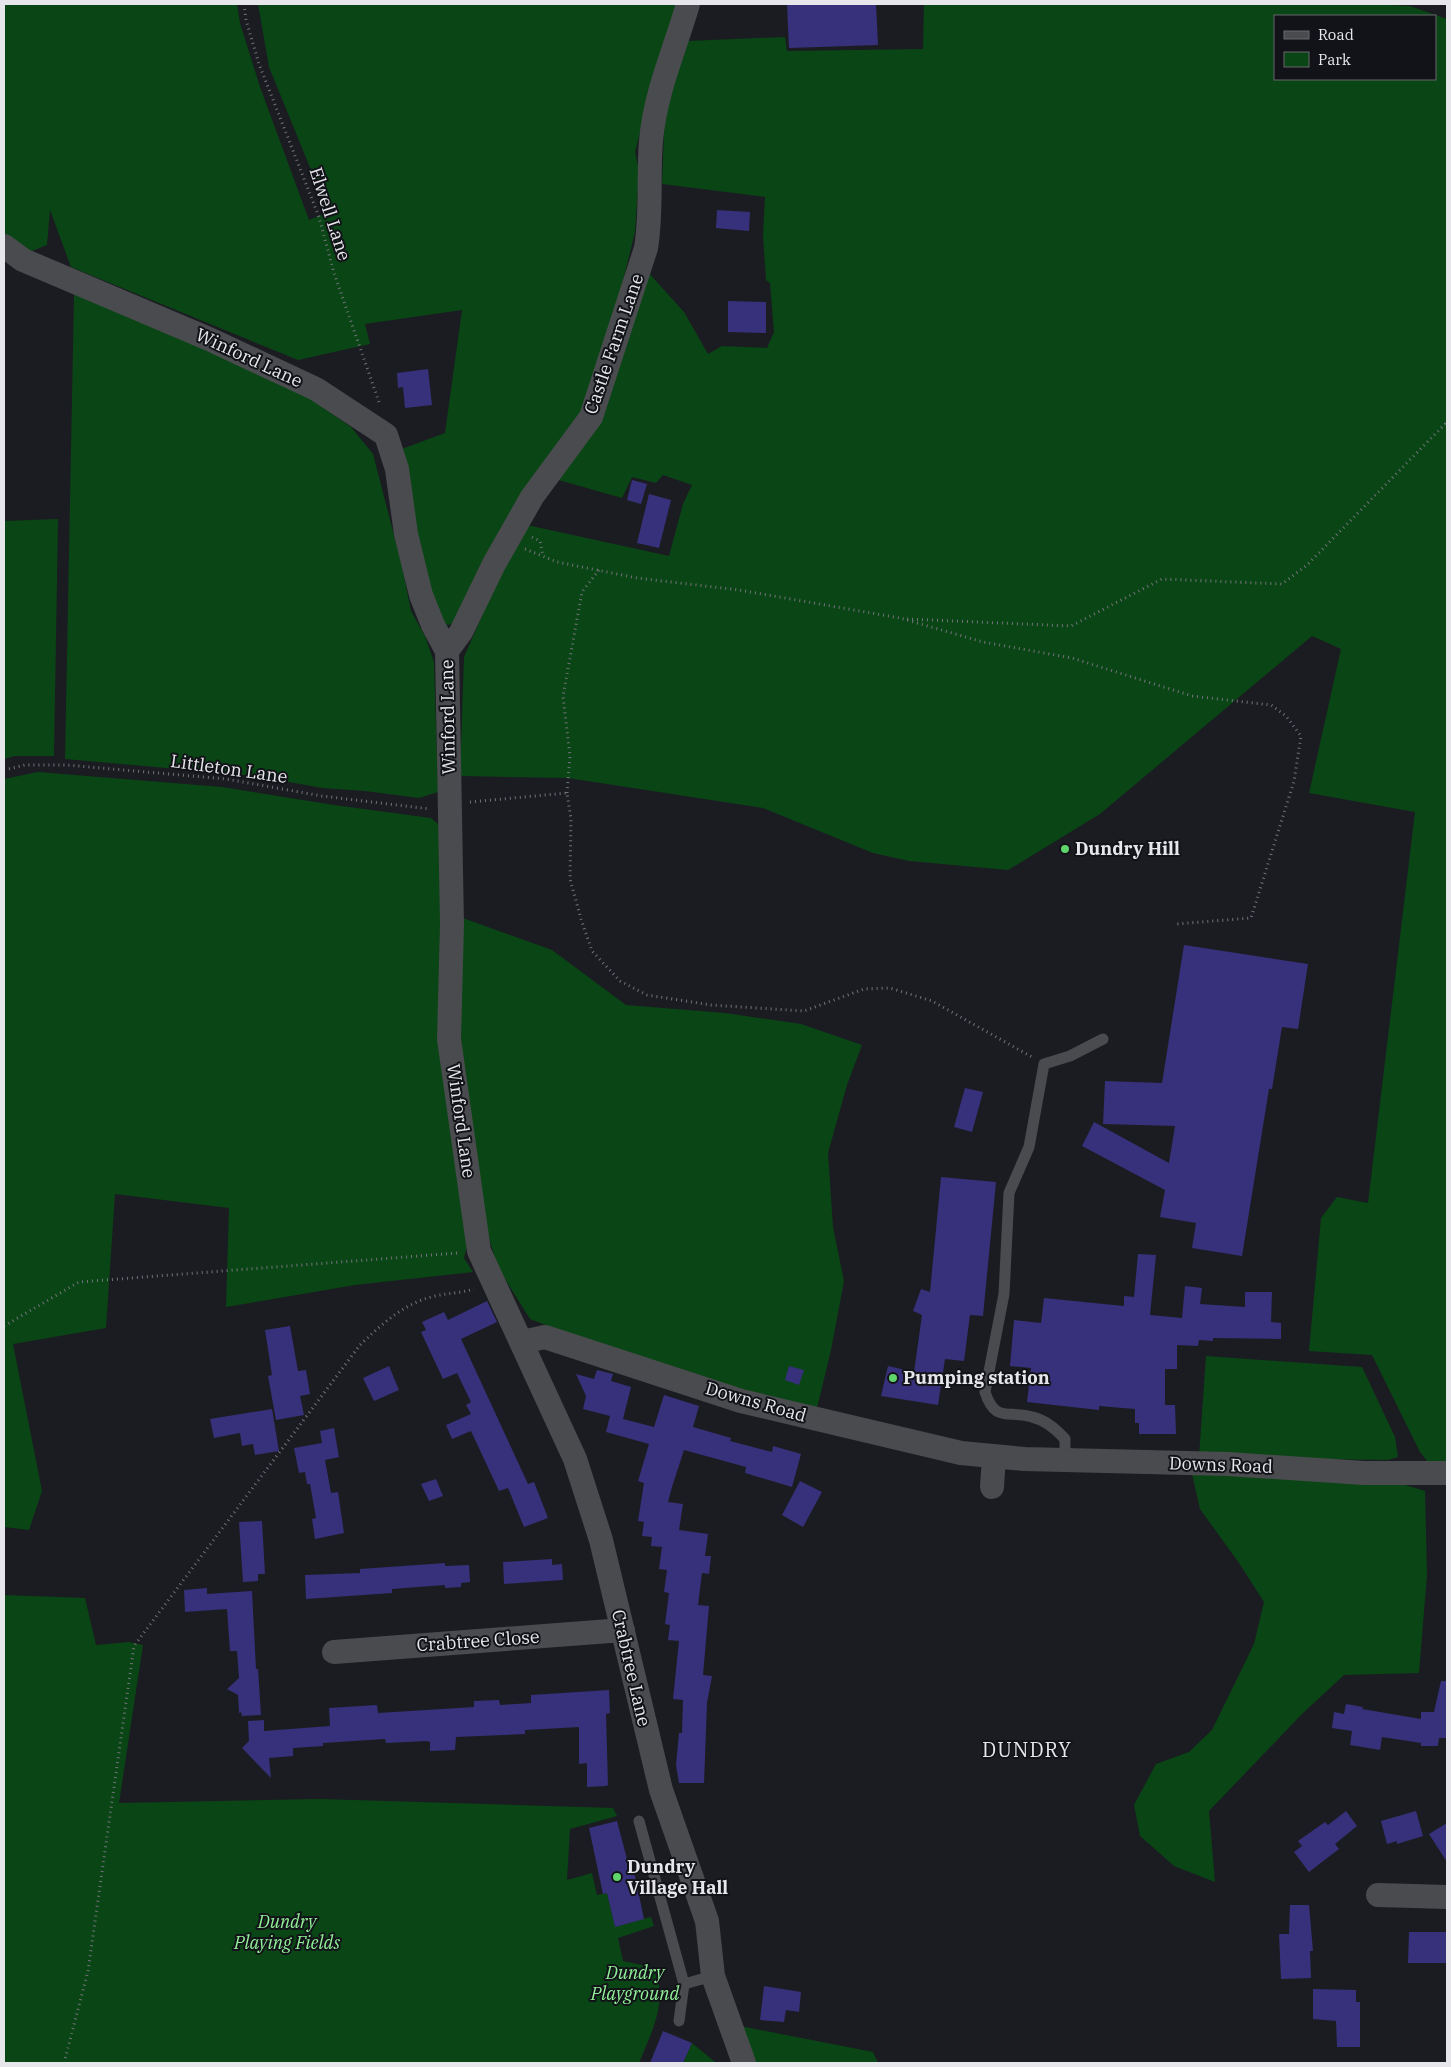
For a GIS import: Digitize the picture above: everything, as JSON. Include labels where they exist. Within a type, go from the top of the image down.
[{"type":"street","name":"Castle Farm Lane","points":[[447,651],[461,632],[494,564],[532,497],[591,417],[646,248],[651,220],[651,142],[658,98],[688,4]]},
{"type":"street","name":"Winford Lane","points":[[4,246],[23,260],[209,339],[316,389],[386,435],[397,469],[406,534],[421,594],[433,625],[447,651],[452,924],[449,1040],[478,1251],[493,1281]]},
{"type":"street","name":"Crabtree Lane","points":[[493,1281],[575,1459],[601,1540],[661,1790],[707,1921],[713,1976],[744,2063]]},
{"type":"street","name":"Downs Road","points":[[522,1342],[545,1336],[741,1401],[951,1451],[994,1456],[1065,1460],[1228,1464],[1364,1472],[1447,1473]]},
{"type":"street","points":[[992,1487],[994,1456]]},
{"type":"street","name":"Crabtree Close","points":[[334,1652],[622,1630]]},
{"type":"street","points":[[1392,1903],[1447,1897]]},
{"type":"lane","points":[[1065,1460],[1066,1439],[1058,1431],[1048,1423],[1031,1416],[1002,1414],[995,1411],[989,1405],[985,1392],[1004,1294],[1009,1193],[1029,1147],[1044,1064],[1070,1056],[1103,1039]]},
{"type":"lane","points":[[639,1821],[684,1984],[679,2021]]},
{"type":"lane","points":[[684,1984],[713,1976]]},
{"type":"path","name":"Elwell Lane","points":[[244,4],[246,20],[258,64],[319,217],[334,273],[380,404],[386,435]]},
{"type":"path","points":[[900,618],[1070,626],[1162,579],[1282,584],[1307,565],[1445,424],[1447,425]]},
{"type":"path","points":[[543,557],[557,562],[637,578],[739,590],[900,618],[983,642],[1072,658],[1192,696],[1271,705],[1286,716],[1301,736],[1294,781],[1251,918],[1176,924]]},
{"type":"path","points":[[599,570],[582,592],[563,696],[570,756],[567,793],[571,819],[570,879],[592,951],[620,982],[647,995],[711,1005],[804,1011],[864,989],[890,988],[932,1001],[1044,1064]]},
{"type":"path","name":"Littleton Lane","points":[[4,770],[25,765],[67,766],[226,779],[322,796],[450,808],[567,793]]},
{"type":"path","points":[[4,1326],[79,1282],[478,1251]]},
{"type":"path","points":[[64,2063],[88,1971],[134,1646],[360,1345],[386,1320],[409,1306],[434,1296],[472,1290],[493,1281]]},
{"type":"green space","points":[[4,4],[237,4],[240,23],[260,87],[309,220],[326,213],[320,192],[269,67],[258,4],[678,4],[651,90],[635,152],[639,171],[635,232],[621,289],[583,415],[458,620],[449,625],[439,623],[429,601],[399,450],[445,433],[462,310],[365,324],[370,344],[298,360],[71,267],[50,210],[47,245],[27,253],[4,235]]},
{"type":"green space","points":[[924,4],[1367,4],[1410,6],[1436,15],[1274,15],[1274,80],[1436,80],[1436,15],[1447,19],[1447,1461],[1427,1461],[1420,1452],[1372,1355],[1309,1351],[1321,1218],[1337,1197],[1368,1203],[1415,812],[1309,793],[1341,649],[1312,636],[1100,814],[1008,870],[909,861],[873,853],[763,808],[568,778],[460,776],[464,657],[509,554],[527,525],[669,556],[683,504],[692,485],[663,475],[656,483],[632,477],[622,498],[555,479],[647,271],[684,312],[708,354],[722,346],[767,348],[774,332],[770,283],[766,280],[763,236],[765,197],[662,184],[665,108],[688,41],[785,37],[787,51],[923,49]]},
{"type":"green space","points":[[74,295],[84,295],[297,390],[351,427],[373,454],[402,566],[411,611],[425,636],[434,662],[438,792],[419,798],[322,788],[256,776],[65,759]]},
{"type":"green space","points":[[58,519],[54,756],[15,756],[4,759],[4,521]]},
{"type":"green space","points":[[38,772],[222,787],[431,818],[438,824],[442,838],[469,1238],[464,1258],[473,1272],[355,1285],[226,1307],[229,1208],[115,1194],[106,1328],[13,1344],[42,1491],[29,1530],[4,1527],[4,779]]},
{"type":"green space","points":[[460,917],[552,950],[626,1005],[725,1013],[801,1024],[862,1045],[847,1085],[828,1153],[833,1227],[844,1281],[831,1350],[816,1412],[618,1353],[530,1319],[497,1266],[486,1227],[458,1037]]},
{"type":"green space","points":[[1206,1356],[1362,1367],[1395,1437],[1398,1457],[1388,1460],[1199,1457]]},
{"type":"green space","points":[[1192,1474],[1399,1483],[1425,1491],[1427,1575],[1419,1673],[1344,1675],[1302,1714],[1209,1811],[1215,1882],[1174,1866],[1140,1836],[1134,1805],[1156,1764],[1189,1752],[1212,1730],[1254,1644],[1264,1602],[1239,1563],[1200,1509]]},
{"type":"green space","name":"Dundry Playing Fields","points":[[4,1595],[85,1598],[96,1645],[129,1642],[143,1645],[119,1803],[320,1799],[613,1808],[617,1816],[570,1829],[567,1880],[592,1873],[597,1895],[607,1893],[615,1926],[651,1917],[654,1926],[618,1938],[623,1961],[651,1967],[657,1978],[660,1990],[657,2015],[639,2063],[4,2063]]},
{"type":"green space","points":[[740,2026],[873,2052],[878,2063],[755,2063]]},
{"type":"green space","points":[[692,2043],[715,2062],[716,2063],[683,2063]]},
{"type":"building","points":[[787,4],[876,4],[878,45],[789,48]]},
{"type":"building","points":[[717,210],[750,212],[749,231],[716,228]]},
{"type":"building","points":[[728,301],[766,302],[766,333],[728,332]]},
{"type":"building","points":[[428,369],[432,405],[405,408],[403,387],[398,388],[397,373]]},
{"type":"building","points":[[632,480],[647,484],[641,504],[627,500]]},
{"type":"building","points":[[649,494],[671,500],[659,548],[637,543]]},
{"type":"building","points":[[1184,945],[1308,964],[1298,1029],[1282,1027],[1272,1089],[1269,1089],[1242,1256],[1192,1248],[1196,1223],[1160,1217],[1165,1190],[1082,1146],[1094,1122],[1169,1163],[1175,1126],[1103,1124],[1105,1081],[1162,1083]]},
{"type":"building","points":[[965,1088],[983,1092],[972,1132],[954,1127]]},
{"type":"building","points":[[941,1177],[996,1182],[983,1316],[970,1315],[964,1361],[945,1359],[938,1405],[881,1396],[888,1366],[914,1372],[922,1315],[913,1311],[921,1289],[930,1292]]},
{"type":"building","points":[[1138,1254],[1156,1255],[1150,1315],[1182,1318],[1185,1286],[1202,1288],[1200,1304],[1245,1307],[1245,1292],[1272,1292],[1271,1322],[1281,1323],[1281,1339],[1213,1338],[1213,1341],[1199,1340],[1198,1346],[1177,1345],[1177,1369],[1165,1369],[1165,1405],[1175,1405],[1176,1434],[1139,1434],[1139,1423],[1135,1423],[1135,1409],[1099,1406],[1099,1410],[1027,1402],[1031,1368],[1010,1366],[1014,1320],[1041,1323],[1044,1298],[1124,1306],[1124,1296],[1134,1297]]},
{"type":"building","points":[[487,1301],[497,1322],[461,1339],[528,1484],[534,1482],[548,1518],[524,1527],[508,1488],[499,1491],[471,1431],[452,1439],[446,1425],[471,1414],[466,1405],[471,1402],[457,1373],[443,1379],[421,1332],[426,1330],[422,1322],[444,1312],[448,1320]]},
{"type":"building","points":[[290,1326],[298,1371],[306,1370],[310,1394],[300,1396],[304,1415],[276,1420],[268,1376],[272,1375],[265,1330]]},
{"type":"building","points":[[389,1366],[399,1390],[374,1401],[363,1378]]},
{"type":"building","points":[[789,1366],[804,1370],[799,1385],[785,1380]]},
{"type":"building","points":[[597,1370],[613,1374],[611,1381],[631,1387],[623,1419],[654,1427],[664,1395],[699,1406],[693,1427],[731,1438],[730,1441],[772,1452],[773,1446],[801,1454],[792,1487],[745,1473],[746,1467],[684,1450],[672,1487],[668,1502],[683,1504],[679,1530],[708,1534],[705,1556],[711,1556],[709,1574],[702,1573],[698,1605],[709,1606],[703,1675],[712,1676],[707,1703],[704,1783],[679,1783],[676,1765],[679,1733],[682,1733],[683,1700],[673,1699],[679,1641],[668,1640],[670,1625],[665,1624],[669,1593],[664,1592],[667,1570],[659,1569],[662,1547],[651,1546],[652,1537],[642,1536],[644,1522],[638,1521],[644,1483],[638,1481],[649,1444],[606,1432],[610,1416],[583,1409],[586,1396],[576,1374],[594,1379]]},
{"type":"building","points":[[272,1409],[279,1451],[255,1455],[253,1444],[242,1446],[240,1433],[214,1438],[210,1419]]},
{"type":"building","points":[[334,1428],[339,1457],[325,1460],[331,1493],[338,1492],[344,1533],[315,1539],[312,1519],[316,1518],[310,1484],[307,1484],[305,1472],[299,1473],[294,1448],[322,1443],[320,1431]]},
{"type":"building","points":[[436,1479],[443,1496],[429,1501],[421,1484]]},
{"type":"building","points":[[800,1481],[822,1492],[803,1527],[782,1515]]},
{"type":"building","points":[[262,1521],[265,1574],[258,1574],[258,1581],[243,1582],[239,1522]]},
{"type":"building","points":[[552,1559],[552,1565],[562,1564],[563,1580],[504,1584],[503,1562]]},
{"type":"building","points":[[445,1563],[445,1566],[469,1565],[470,1582],[461,1583],[461,1587],[445,1588],[445,1585],[392,1589],[392,1593],[306,1599],[305,1575],[360,1573],[360,1569]]},
{"type":"building","points":[[207,1588],[207,1594],[252,1591],[256,1669],[258,1669],[261,1715],[242,1716],[241,1712],[239,1713],[238,1695],[227,1689],[239,1678],[237,1651],[230,1651],[227,1609],[185,1612],[184,1590]]},
{"type":"building","points":[[1441,1681],[1447,1681],[1447,1738],[1439,1738],[1438,1746],[1421,1746],[1421,1743],[1382,1737],[1380,1750],[1350,1745],[1352,1731],[1332,1728],[1334,1712],[1344,1714],[1346,1704],[1363,1707],[1362,1709],[1421,1719],[1421,1712],[1434,1712]]},
{"type":"building","points":[[609,1690],[610,1713],[606,1714],[608,1785],[606,1786],[587,1787],[587,1763],[579,1764],[579,1727],[525,1730],[525,1734],[456,1737],[455,1750],[430,1751],[430,1742],[427,1741],[386,1743],[385,1739],[323,1743],[323,1746],[293,1748],[293,1756],[269,1758],[271,1778],[242,1748],[249,1741],[248,1721],[264,1720],[264,1731],[330,1726],[329,1708],[377,1705],[378,1713],[474,1707],[474,1701],[499,1700],[500,1705],[531,1703],[531,1695]]},
{"type":"building","points":[[1346,1811],[1357,1826],[1335,1844],[1339,1849],[1309,1872],[1294,1852],[1302,1846],[1298,1841],[1325,1822],[1328,1825]]},
{"type":"building","points":[[1416,1811],[1423,1836],[1397,1844],[1397,1841],[1387,1844],[1381,1821]]},
{"type":"building","name":"Dundry Village Hall","points":[[617,1821],[628,1863],[632,1862],[644,1919],[615,1927],[607,1893],[603,1894],[589,1828]]},
{"type":"building","points":[[1447,1823],[1447,1862],[1429,1834]]},
{"type":"building","points":[[1290,1905],[1309,1905],[1313,1951],[1310,1951],[1311,1978],[1281,1979],[1279,1934],[1289,1934]]},
{"type":"building","points":[[1409,1932],[1447,1932],[1447,1963],[1408,1963]]},
{"type":"building","points":[[764,1986],[801,1992],[799,2012],[786,2010],[784,2022],[760,2020]]},
{"type":"building","points":[[1313,1989],[1356,1990],[1356,2002],[1360,2002],[1360,2047],[1337,2047],[1336,2021],[1313,2019]]},
{"type":"building","points":[[663,2031],[692,2043],[683,2063],[650,2063]]},
{"type":"place","name":"Dundry Hill","points":[[1065,849]]},
{"type":"place","name":"Pumping station","points":[[893,1378]]},
{"type":"place","name":"Dundry Village Hall","points":[[617,1877]]},
{"type":"district","name":"DUNDRY","points":[[1027,1750]]},
{"type":"park label","name":"Dundry Playground","points":[[635,1984]]}]
